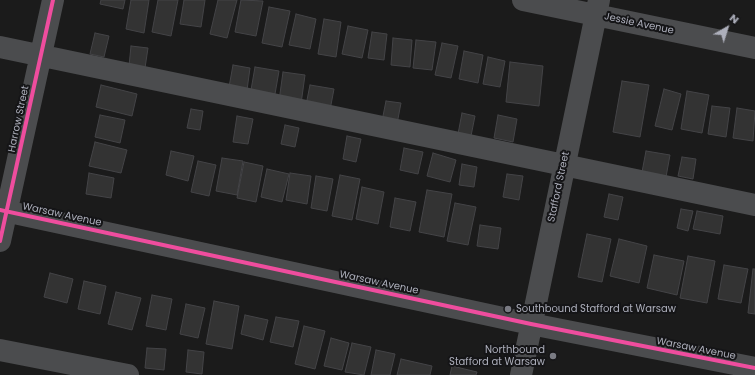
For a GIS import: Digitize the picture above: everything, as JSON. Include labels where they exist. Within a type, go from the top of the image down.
[{"type":"street","name":"Harrow Street","points":[[0,241],[4,211],[53,0]]},
{"type":"street","name":"Jessie Avenue","points":[[523,0],[597,8],[755,48]]},
{"type":"street","name":"Stafford Street","points":[[520,375],[597,8]]},
{"type":"street","points":[[0,47],[755,205]]},
{"type":"street","name":"Warsaw Avenue","points":[[4,211],[531,324],[755,368]]},
{"type":"street","points":[[0,350],[128,375]]},
{"type":"building","points":[[101,0],[125,0],[123,9],[100,4]]},
{"type":"building","points":[[131,0],[149,0],[144,33],[126,29]]},
{"type":"building","points":[[158,0],[178,0],[171,36],[152,32]]},
{"type":"building","points":[[184,0],[205,0],[201,27],[180,24]]},
{"type":"building","points":[[218,0],[237,0],[227,38],[210,34]]},
{"type":"building","points":[[241,0],[263,1],[256,36],[235,32]]},
{"type":"building","points":[[269,7],[290,11],[282,47],[262,43]]},
{"type":"building","points":[[296,14],[316,19],[310,49],[289,45]]},
{"type":"building","points":[[324,19],[341,22],[336,57],[318,54]]},
{"type":"building","points":[[348,26],[368,30],[362,58],[342,54]]},
{"type":"building","points":[[372,32],[387,34],[384,60],[368,58]]},
{"type":"building","points":[[95,33],[109,36],[104,57],[90,54]]},
{"type":"building","points":[[393,38],[412,40],[410,67],[391,65]]},
{"type":"building","points":[[416,40],[436,42],[432,70],[413,68]]},
{"type":"building","points":[[442,43],[458,46],[451,78],[435,75]]},
{"type":"building","points":[[131,46],[148,48],[145,68],[129,66]]},
{"type":"building","points":[[464,51],[483,55],[478,83],[459,79]]},
{"type":"building","points":[[488,57],[505,61],[500,87],[483,84]]},
{"type":"building","points":[[510,62],[543,66],[539,106],[506,102]]},
{"type":"building","points":[[233,65],[250,68],[247,90],[229,87]]},
{"type":"building","points":[[255,67],[279,71],[275,94],[251,90]]},
{"type":"building","points":[[283,72],[305,75],[301,104],[279,101]]},
{"type":"building","points":[[622,81],[649,85],[640,137],[613,132]]},
{"type":"building","points":[[101,85],[137,94],[132,116],[96,107]]},
{"type":"building","points":[[310,85],[334,89],[330,110],[306,105]]},
{"type":"building","points":[[664,89],[681,94],[672,130],[655,126]]},
{"type":"building","points":[[687,91],[709,95],[702,133],[681,129]]},
{"type":"building","points":[[386,101],[401,103],[397,124],[382,121]]},
{"type":"building","points":[[712,106],[730,108],[726,137],[708,134]]},
{"type":"building","points":[[737,108],[755,111],[753,141],[733,138]]},
{"type":"building","points":[[191,109],[203,111],[200,130],[187,128]]},
{"type":"building","points":[[462,113],[475,116],[471,136],[458,134]]},
{"type":"building","points":[[100,115],[125,120],[120,143],[95,137]]},
{"type":"building","points":[[498,115],[517,119],[513,142],[494,138]]},
{"type":"building","points":[[237,116],[253,119],[248,144],[233,142]]},
{"type":"building","points":[[285,125],[299,128],[295,147],[281,144]]},
{"type":"building","points":[[347,136],[361,139],[356,162],[343,159]]},
{"type":"building","points":[[95,142],[127,150],[121,173],[89,166]]},
{"type":"building","points":[[404,148],[423,152],[418,174],[400,170]]},
{"type":"building","points":[[171,151],[194,156],[188,181],[166,175]]},
{"type":"building","points":[[646,151],[670,155],[666,177],[642,172]]},
{"type":"building","points":[[433,153],[456,160],[450,182],[427,176]]},
{"type":"building","points":[[682,157],[696,159],[693,179],[678,176]]},
{"type":"building","points":[[222,158],[243,161],[237,195],[216,191]]},
{"type":"building","points":[[198,161],[216,165],[209,196],[191,192]]},
{"type":"building","points":[[244,162],[263,166],[256,202],[237,198]]},
{"type":"building","points":[[462,164],[477,167],[474,187],[459,185]]},
{"type":"building","points":[[267,169],[289,174],[282,202],[261,197]]},
{"type":"building","points":[[89,173],[114,178],[111,198],[86,194]]},
{"type":"building","points":[[290,173],[311,176],[307,204],[286,200]]},
{"type":"building","points":[[507,174],[523,176],[519,200],[503,197]]},
{"type":"building","points":[[340,175],[360,179],[352,220],[332,216]]},
{"type":"building","points":[[316,176],[333,179],[327,211],[311,208]]},
{"type":"building","points":[[362,187],[384,192],[378,224],[356,219]]},
{"type":"building","points":[[427,190],[452,194],[444,237],[419,232]]},
{"type":"building","points":[[609,194],[623,197],[618,220],[604,217]]},
{"type":"building","points":[[395,198],[416,202],[410,231],[390,227]]},
{"type":"building","points":[[455,203],[476,207],[468,245],[447,241]]},
{"type":"building","points":[[681,209],[693,211],[688,231],[677,228]]},
{"type":"building","points":[[697,211],[723,216],[720,234],[693,229]]},
{"type":"building","points":[[480,225],[501,228],[498,249],[477,246]]},
{"type":"building","points":[[587,234],[611,239],[602,282],[578,277]]},
{"type":"building","points":[[619,239],[647,246],[639,283],[610,276]]},
{"type":"building","points":[[654,255],[684,261],[677,295],[647,288]]},
{"type":"building","points":[[688,256],[715,261],[707,303],[680,298]]},
{"type":"building","points":[[724,265],[748,269],[741,303],[718,299]]},
{"type":"building","points":[[753,269],[755,269],[755,314],[748,313]]},
{"type":"building","points":[[50,273],[73,279],[67,303],[44,297]]},
{"type":"building","points":[[84,281],[106,286],[100,314],[78,309]]},
{"type":"building","points":[[116,292],[141,298],[132,330],[108,324]]},
{"type":"building","points":[[152,295],[172,299],[166,330],[146,326]]},
{"type":"building","points":[[214,301],[239,306],[232,349],[206,344]]},
{"type":"building","points":[[186,304],[205,308],[198,338],[180,334]]},
{"type":"building","points":[[245,315],[268,320],[263,340],[241,334]]},
{"type":"building","points":[[276,317],[299,321],[293,347],[270,342]]},
{"type":"building","points":[[304,326],[325,331],[315,369],[295,364]]},
{"type":"building","points":[[331,338],[349,343],[342,370],[324,366]]},
{"type":"building","points":[[352,343],[371,347],[364,375],[345,372]]},
{"type":"building","points":[[147,348],[166,349],[164,370],[145,368]]},
{"type":"building","points":[[188,350],[204,352],[202,374],[186,372]]},
{"type":"building","points":[[376,350],[395,354],[390,375],[371,375]]},
{"type":"building","points":[[401,359],[432,366],[430,375],[397,375]]},
{"type":"building","points":[[452,366],[477,372],[476,375],[450,375]]},
{"type":"cycle path","points":[[0,241],[53,0]]},
{"type":"cycle path","points":[[0,210],[531,324],[755,368]]},
{"type":"place","name":"Southbound Stafford at Warsaw","points":[[508,309]]},
{"type":"place","name":"Northbound Stafford at Warsaw","points":[[553,356]]}]
